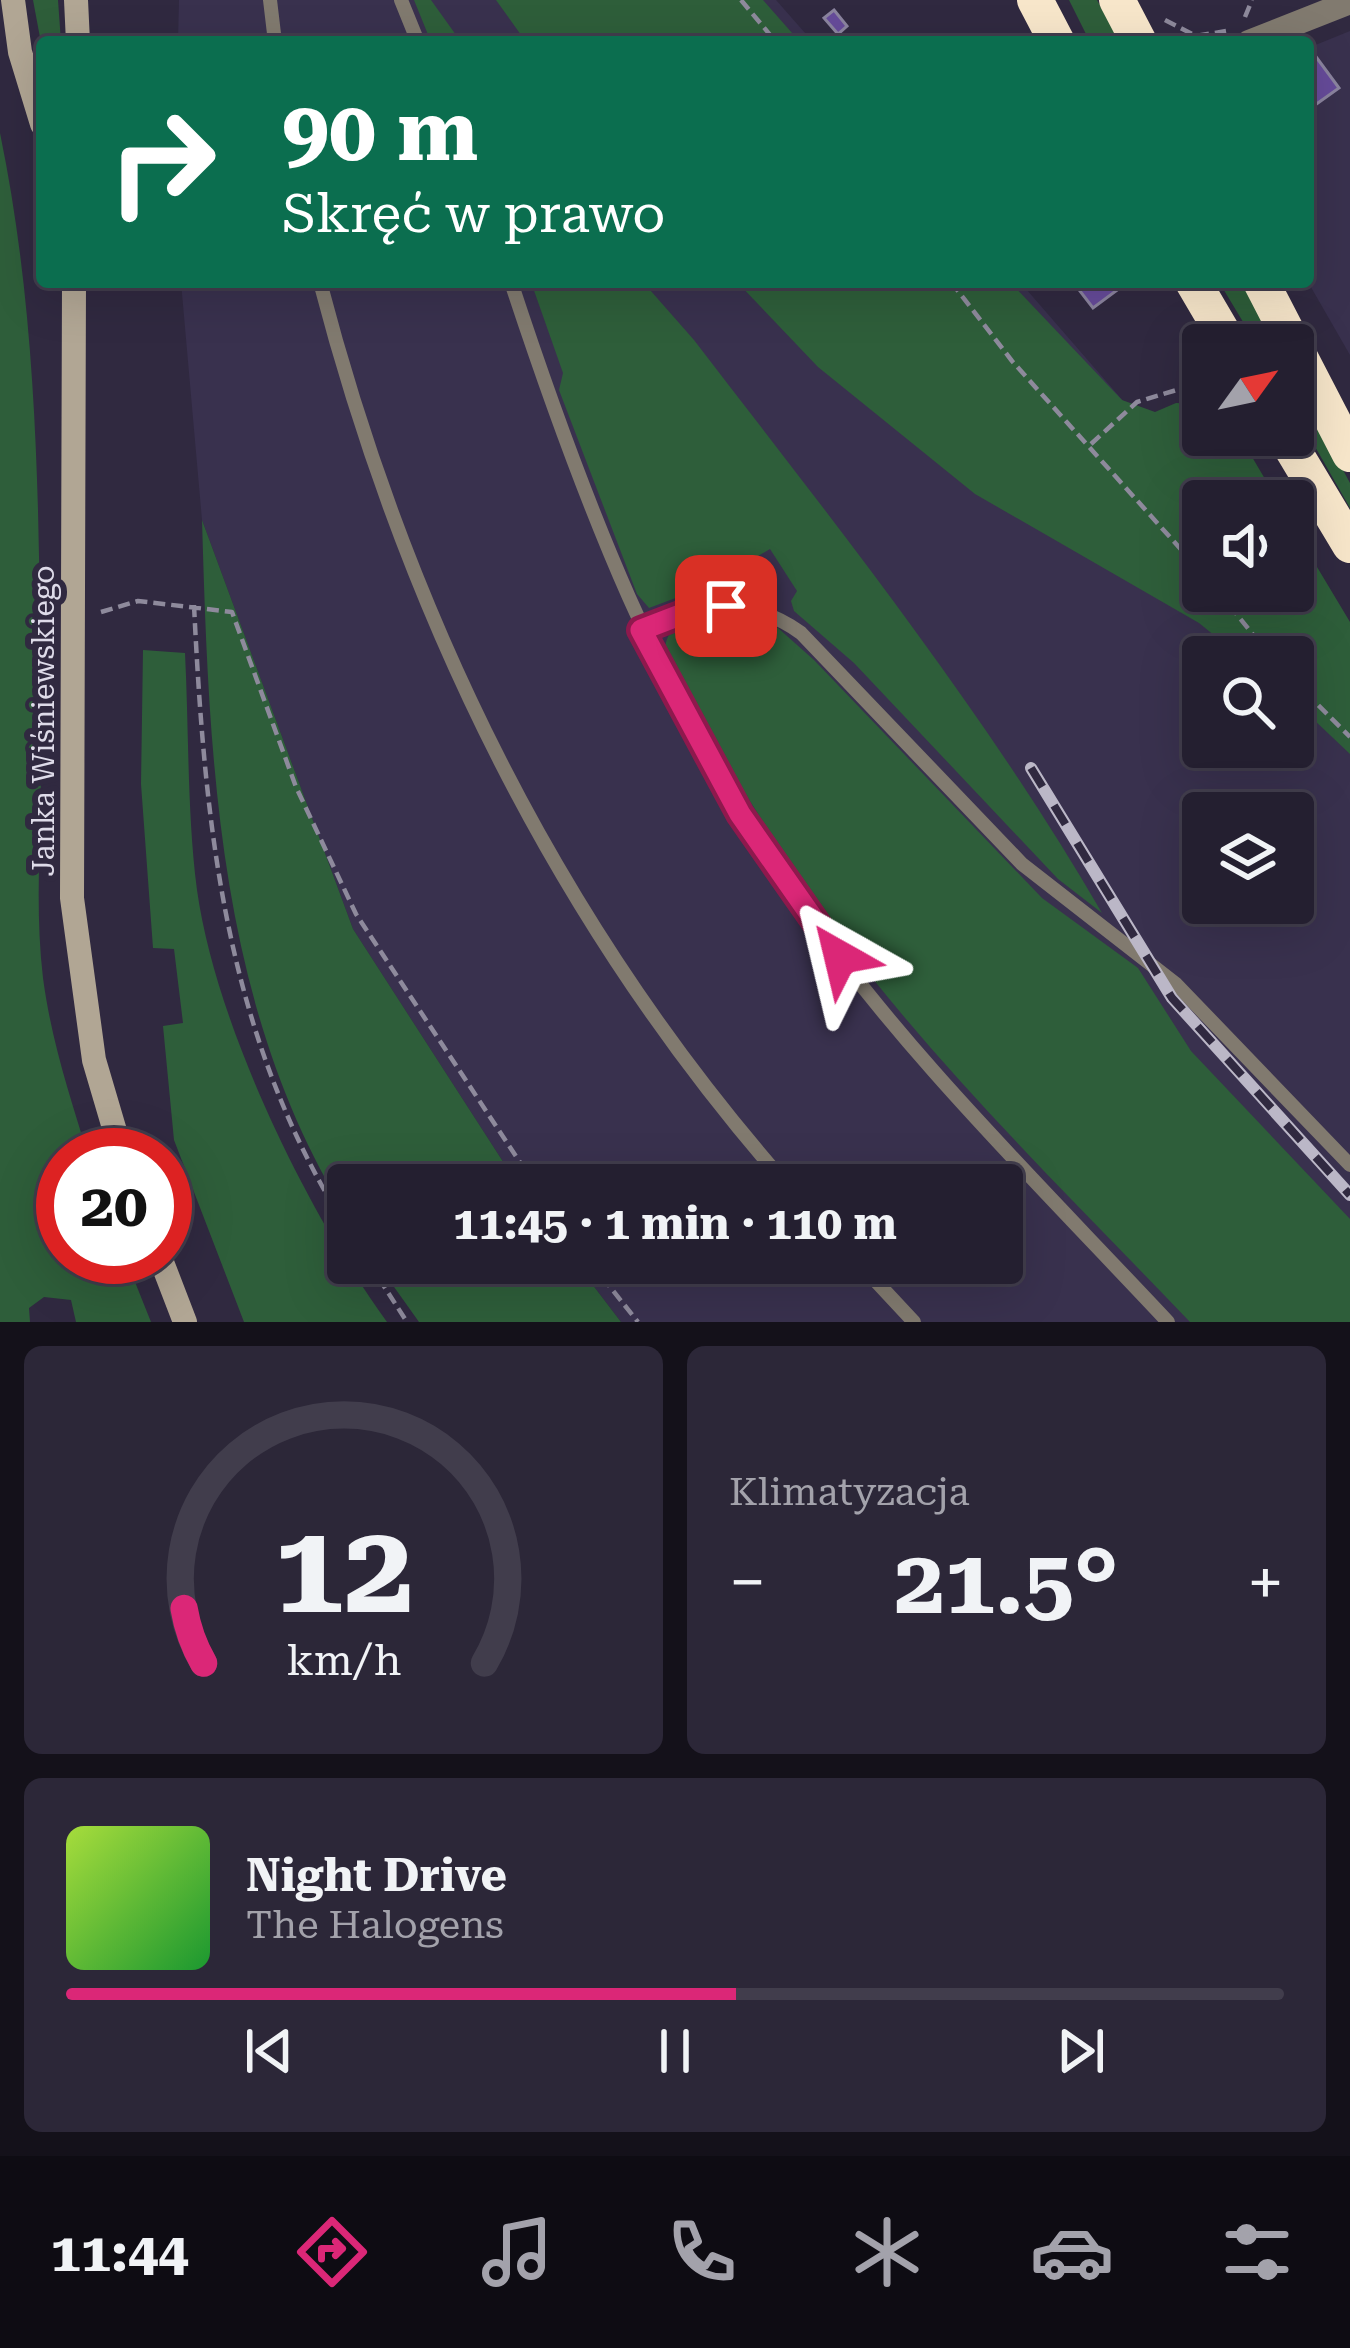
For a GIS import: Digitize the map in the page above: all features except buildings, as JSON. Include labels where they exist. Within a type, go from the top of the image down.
[{"type":"highway","points":[[1035,0],[1054,36]]},
{"type":"highway","points":[[1117,0],[1150,28]]},
{"type":"highway","points":[[1197,288],[1218,324]]},
{"type":"highway","points":[[1264,288],[1350,454]]},
{"type":"highway","points":[[1297,456],[1350,545]]},
{"type":"main road","points":[[13,0],[20,52],[36,104]]},
{"type":"main road","points":[[76,0],[78,36]]},
{"type":"main road","name":"Janka Wiśniewskiego","points":[[74,288],[72,898],[94,1060],[114,1128]]},
{"type":"main road","points":[[170,1284],[185,1322]]},
{"type":"street","points":[[1280,0],[1288,26]]},
{"type":"street","points":[[1264,36],[1350,2]]},
{"type":"lane","points":[[270,0],[274,36]]},
{"type":"lane","points":[[401,0],[416,36]]},
{"type":"lane","points":[[322,288],[396,527],[494,754],[621,971],[718,1104],[769,1164]]},
{"type":"lane","points":[[513,288],[573,468],[641,630],[729,794],[818,928],[943,1082],[1168,1322]]},
{"type":"lane","points":[[641,630],[714,606],[765,613],[791,625],[1040,882],[1176,984],[1350,1165]]},
{"type":"lane","points":[[879,1284],[914,1322]]},
{"type":"path","points":[[741,0],[771,36]]},
{"type":"path","points":[[1150,28],[1183,33],[1231,28],[1245,17],[1252,0]]},
{"type":"path","points":[[956,288],[1012,361],[1182,550]]},
{"type":"path","points":[[1091,444],[1137,402],[1182,388]]},
{"type":"path","points":[[101,612],[138,601],[232,612],[296,787],[334,866],[411,1002],[521,1164]]},
{"type":"path","points":[[194,605],[201,753],[218,888],[245,1004],[295,1135],[327,1192]]},
{"type":"path","points":[[1235,612],[1254,636]]},
{"type":"path","points":[[1314,701],[1350,737]]},
{"type":"path","points":[[383,1284],[407,1322]]},
{"type":"path","points":[[608,1284],[638,1322]]},
{"type":"shaded area","points":[[179,0],[776,0],[808,36],[178,36]]},
{"type":"shaded area","points":[[1350,31],[1350,355],[1311,288],[1314,46]]},
{"type":"shaded area","points":[[182,288],[1025,288],[1192,480],[1182,480],[1182,612],[1246,612],[1296,636],[1182,636],[1182,768],[1314,768],[1314,645],[1350,662],[1350,1322],[621,1322],[592,1284],[1023,1284],[1023,1164],[504,1164],[353,929],[202,520]]},
{"type":"green space","points":[[33,0],[58,0],[61,36],[40,36]]},
{"type":"green space","points":[[414,0],[431,0],[457,36],[429,36]]},
{"type":"green space","points":[[496,0],[763,0],[795,36],[522,36]]},
{"type":"green space","points":[[1069,0],[1097,0],[1117,36],[1087,36]]},
{"type":"green space","points":[[0,133],[24,286],[36,440],[40,950],[56,1046],[80,1128],[36,1128],[36,1284],[136,1284],[151,1322],[76,1322],[71,1300],[44,1297],[29,1308],[30,1322],[0,1322]]},
{"type":"green space","points":[[533,288],[648,288],[694,340],[907,620],[1009,764],[1102,913],[1058,879],[854,663],[794,611],[791,601],[797,591],[770,549],[741,566],[758,592],[705,587],[649,608],[637,594],[559,390],[563,373]]},
{"type":"green space","points":[[743,288],[1016,288],[1122,400],[1155,412],[1182,403],[1182,456],[1251,456],[1266,480],[1182,480],[1182,612],[1314,612],[1314,562],[1350,622],[1350,754],[1314,720],[1314,636],[1215,636],[975,494],[818,367]]},
{"type":"green space","points":[[1223,288],[1247,288],[1265,324],[1244,324]]},
{"type":"green space","points":[[1314,416],[1350,483],[1350,508],[1314,445]]},
{"type":"green space","points":[[202,520],[353,929],[504,1164],[327,1164],[327,1179],[304,1137],[271,1054],[246,968],[228,880],[209,700]]},
{"type":"green space","points":[[701,616],[778,628],[1042,898],[1138,968],[1191,1051],[1350,1219],[1350,1322],[1190,1322],[988,1111],[844,941],[762,821],[688,698],[664,656],[665,647],[674,628]]},
{"type":"green space","points":[[143,650],[185,653],[197,890],[223,999],[269,1116],[327,1229],[327,1284],[362,1284],[387,1322],[244,1322],[192,1187],[192,1128],[173,1128],[163,1026],[183,1023],[174,949],[153,948],[141,784]]},
{"type":"green space","points":[[392,1284],[592,1284],[621,1322],[419,1322]]},
{"type":"railway","points":[[1031,768],[1172,998],[1350,1195]]},
{"type":"route","points":[[726,606],[693,610],[641,630],[740,814],[840,957]]}]
